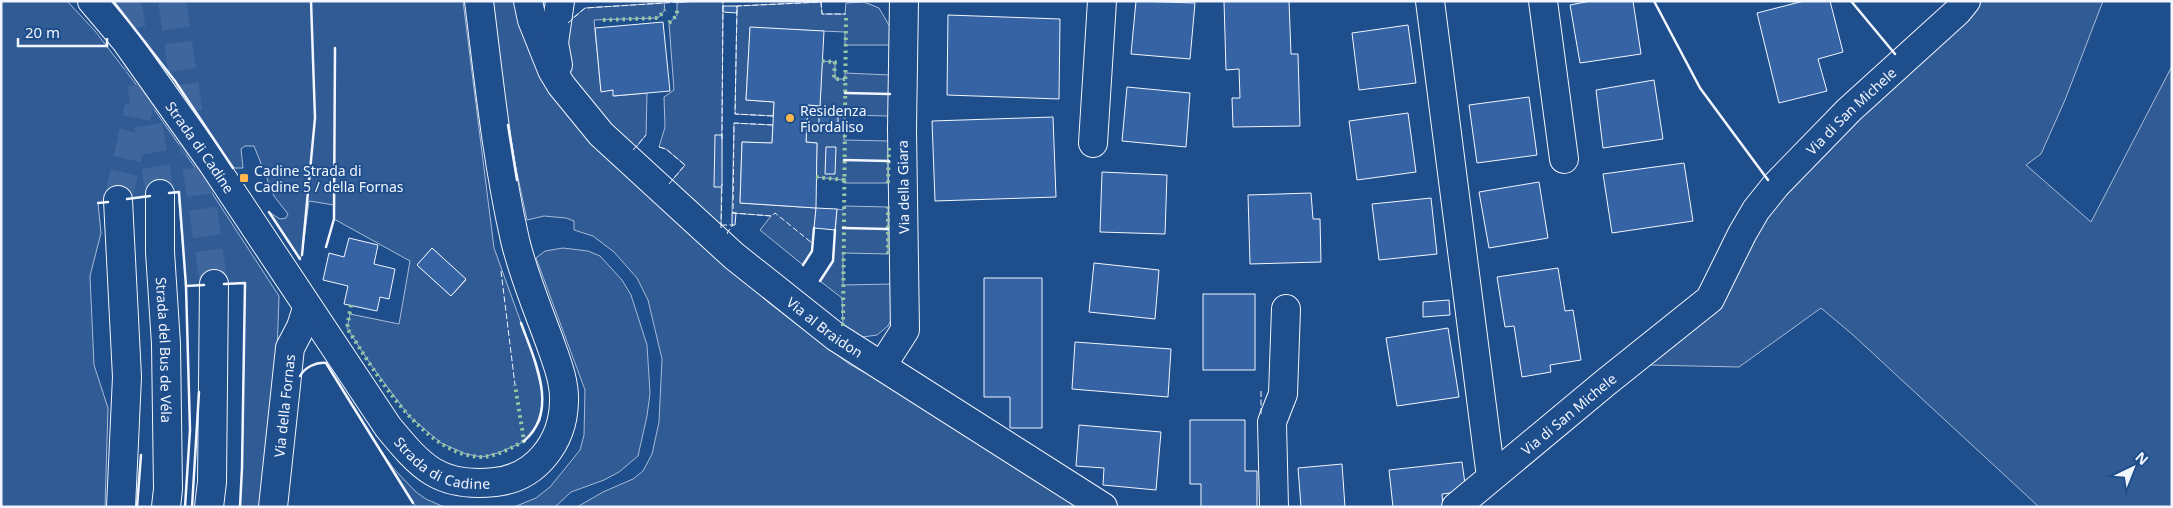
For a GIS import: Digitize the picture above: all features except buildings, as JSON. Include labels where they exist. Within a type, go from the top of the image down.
[{"type":"main road","name":"Strada di Cadine","points":[[92,1],[125,40],[207,156],[388,427],[423,466],[443,477],[460,483],[478,484],[506,481],[530,470],[551,450],[561,427],[564,401],[561,373],[515,240],[497,152],[479,1]]},
{"type":"main road","name":"Via al Braidon","points":[[528,1],[532,20],[552,70],[578,106],[612,145],[734,256],[836,337],[1103,507]]},
{"type":"main road","name":"Via al Braidon","points":[[560,1],[554,43],[557,61],[564,80],[578,106]]},
{"type":"main road","name":"Via della Giara","points":[[882,366],[905,330],[902,129],[904,1]]},
{"type":"main road","points":[[1093,143],[1102,1]]},
{"type":"main road","points":[[1430,1],[1491,477],[1456,507]]},
{"type":"main road","points":[[1543,1],[1564,159]]},
{"type":"main road","name":"Via di San Michele","points":[[1491,477],[1710,299],[1742,234],[1756,210],[1776,185],[1848,110],[1957,12],[1966,1]]},
{"type":"main road","name":"Strada del Bus de Véla","points":[[160,194],[160,252],[166,344],[168,489],[166,507]]},
{"type":"main road","points":[[118,200],[127,377],[121,507]]},
{"type":"main road","points":[[209,507],[212,482],[214,284]]},
{"type":"main road","name":"Via della Fornas","points":[[274,507],[290,348],[301,327],[307,308]]},
{"type":"main road","points":[[1274,507],[1272,422],[1283,394],[1286,309]]},
{"type":"shaded area","points":[[1,1],[67,1],[95,31],[142,92],[199,173],[279,296],[276,382],[267,507],[240,507],[245,283],[186,286],[178,192],[98,203],[101,233],[90,276],[94,365],[108,408],[105,507],[1,507]]},
{"type":"shaded area","points":[[113,1],[463,1],[494,248],[532,353],[542,392],[540,421],[530,436],[519,444],[498,453],[482,457],[466,454],[441,443],[409,416],[371,365],[347,328],[350,314],[399,324],[410,261],[334,219],[334,205],[309,201],[300,259],[269,212],[280,219],[286,218],[288,214],[274,196],[254,146],[245,146],[241,149],[243,168],[233,168],[175,81]],"holes":[[[432,248],[466,280],[451,296],[417,265]]]},
{"type":"shaded area","points":[[492,1],[515,1],[522,22],[723,261],[768,302],[849,364],[950,419],[1088,507],[577,507],[603,492],[633,479],[643,471],[652,454],[659,422],[662,359],[648,300],[637,278],[614,252],[593,236],[574,230],[574,221],[566,218],[544,216],[527,220],[510,140]]},
{"type":"shaded area","points":[[723,1],[721,228],[668,185],[685,165],[666,149],[659,147],[665,127],[664,97],[674,90],[669,23],[677,15],[677,3]]},
{"type":"shaded area","points":[[1979,1],[2103,1],[2065,100],[2041,154],[2026,165],[2091,222],[2172,66],[2172,507],[2039,507],[1852,334],[1821,308],[1739,367],[1648,365],[1774,198]]},
{"type":"shaded area","points":[[821,2],[822,14],[845,14],[846,3],[864,2],[879,8],[890,27],[890,45],[845,45],[845,32],[750,28],[746,100],[774,102],[773,116],[735,114],[737,6]]},
{"type":"shaded area","points":[[664,3],[665,10],[658,18],[594,20],[601,91],[613,90],[614,96],[647,93],[646,135],[634,150],[577,93],[565,62],[570,20],[585,8]]},
{"type":"shaded area","points":[[822,61],[835,62],[835,79],[845,79],[845,73],[890,75],[889,116],[845,115],[844,140],[889,141],[888,183],[844,183],[843,180],[816,177],[817,143],[806,142],[808,105],[820,106]]},
{"type":"shaded area","points":[[734,123],[773,125],[772,143],[742,142],[740,203],[816,208],[812,251],[803,265],[760,230],[771,216],[732,213]]},
{"type":"shaded area","points":[[844,206],[888,207],[888,254],[843,253],[843,285],[893,284],[892,318],[888,326],[877,335],[863,337],[854,335],[843,326],[842,298],[820,281],[833,261],[837,209],[843,210]]},
{"type":"shaded area","points":[[563,248],[588,251],[600,256],[622,280],[631,295],[647,345],[650,393],[647,416],[638,456],[619,472],[604,480],[571,492],[555,507],[514,507],[536,498],[550,487],[580,450],[584,435],[585,390],[536,258],[545,251]]},
{"type":"shaded area","points":[[378,447],[394,469],[416,492],[444,507],[416,507]]},
{"type":"tunnel","points":[[127,1],[160,194]]},
{"type":"tunnel","points":[[172,1],[214,284]]},
{"type":"tunnel","points":[[118,200],[139,106]]},
{"type":"hedge","points":[[669,23],[677,15],[677,9]]},
{"type":"hedge","points":[[603,20],[658,18],[665,10]]},
{"type":"hedge","points":[[843,326],[846,14]]},
{"type":"hedge","points":[[822,61],[835,62],[834,79],[845,79]]},
{"type":"hedge","points":[[888,183],[889,146]]},
{"type":"hedge","points":[[816,177],[844,180],[844,182]]},
{"type":"hedge","points":[[888,207],[888,254]]},
{"type":"hedge","points":[[351,305],[347,328],[386,388],[420,427],[439,442],[459,453],[486,457],[503,452],[524,441],[515,385]]},
{"type":"fence","points":[[568,23],[585,8],[695,1]]},
{"type":"fence","points":[[722,139],[723,1]]},
{"type":"fence","points":[[773,116],[735,114],[737,6],[821,2],[822,14],[846,14]]},
{"type":"fence","points":[[773,125],[734,123],[733,213],[772,216],[775,213],[812,243]]},
{"type":"fence","points":[[633,150],[646,135]]},
{"type":"fence","points":[[659,147],[666,149],[685,165],[669,184]]},
{"type":"fence","points":[[721,228],[722,184]]},
{"type":"fence","points":[[721,225],[733,225],[728,234]]},
{"type":"fence","points":[[501,271],[515,385]]},
{"type":"fence","points":[[1261,391],[1261,416]]},
{"type":"wall","points":[[113,1],[175,81],[233,168]]},
{"type":"wall","points":[[302,255],[315,118],[311,1]]},
{"type":"wall","points":[[1654,1],[1700,88],[1768,180]]},
{"type":"wall","points":[[1851,1],[1895,54]]},
{"type":"wall","points":[[326,247],[334,219],[335,48]]},
{"type":"wall","points":[[845,93],[890,94]]},
{"type":"wall","points":[[508,125],[517,180]]},
{"type":"wall","points":[[844,160],[889,161]]},
{"type":"wall","points":[[169,193],[179,192],[186,286],[190,430],[185,507]]},
{"type":"wall","points":[[127,199],[150,196]]},
{"type":"wall","points":[[98,203],[108,202]]},
{"type":"wall","points":[[269,212],[300,259]]},
{"type":"wall","points":[[803,265],[812,251],[814,228]]},
{"type":"wall","points":[[843,228],[888,229]]},
{"type":"wall","points":[[820,281],[833,261],[835,230]]},
{"type":"wall","points":[[224,284],[245,283],[240,507]]},
{"type":"wall","points":[[186,286],[204,285]]},
{"type":"wall","points":[[521,323],[537,368],[542,400],[541,415],[535,429],[524,441]]},
{"type":"wall","points":[[300,376],[311,366],[318,363],[326,363],[413,503]]},
{"type":"wall","points":[[192,507],[199,392]]},
{"type":"wall","points":[[137,507],[141,455]]},
{"type":"place","name":"Residenza Fiordaliso","points":[[790,118]]},
{"type":"place","name":"Cadine Strada di Cadine 5 / della Fornas","points":[[244,178]]}]
